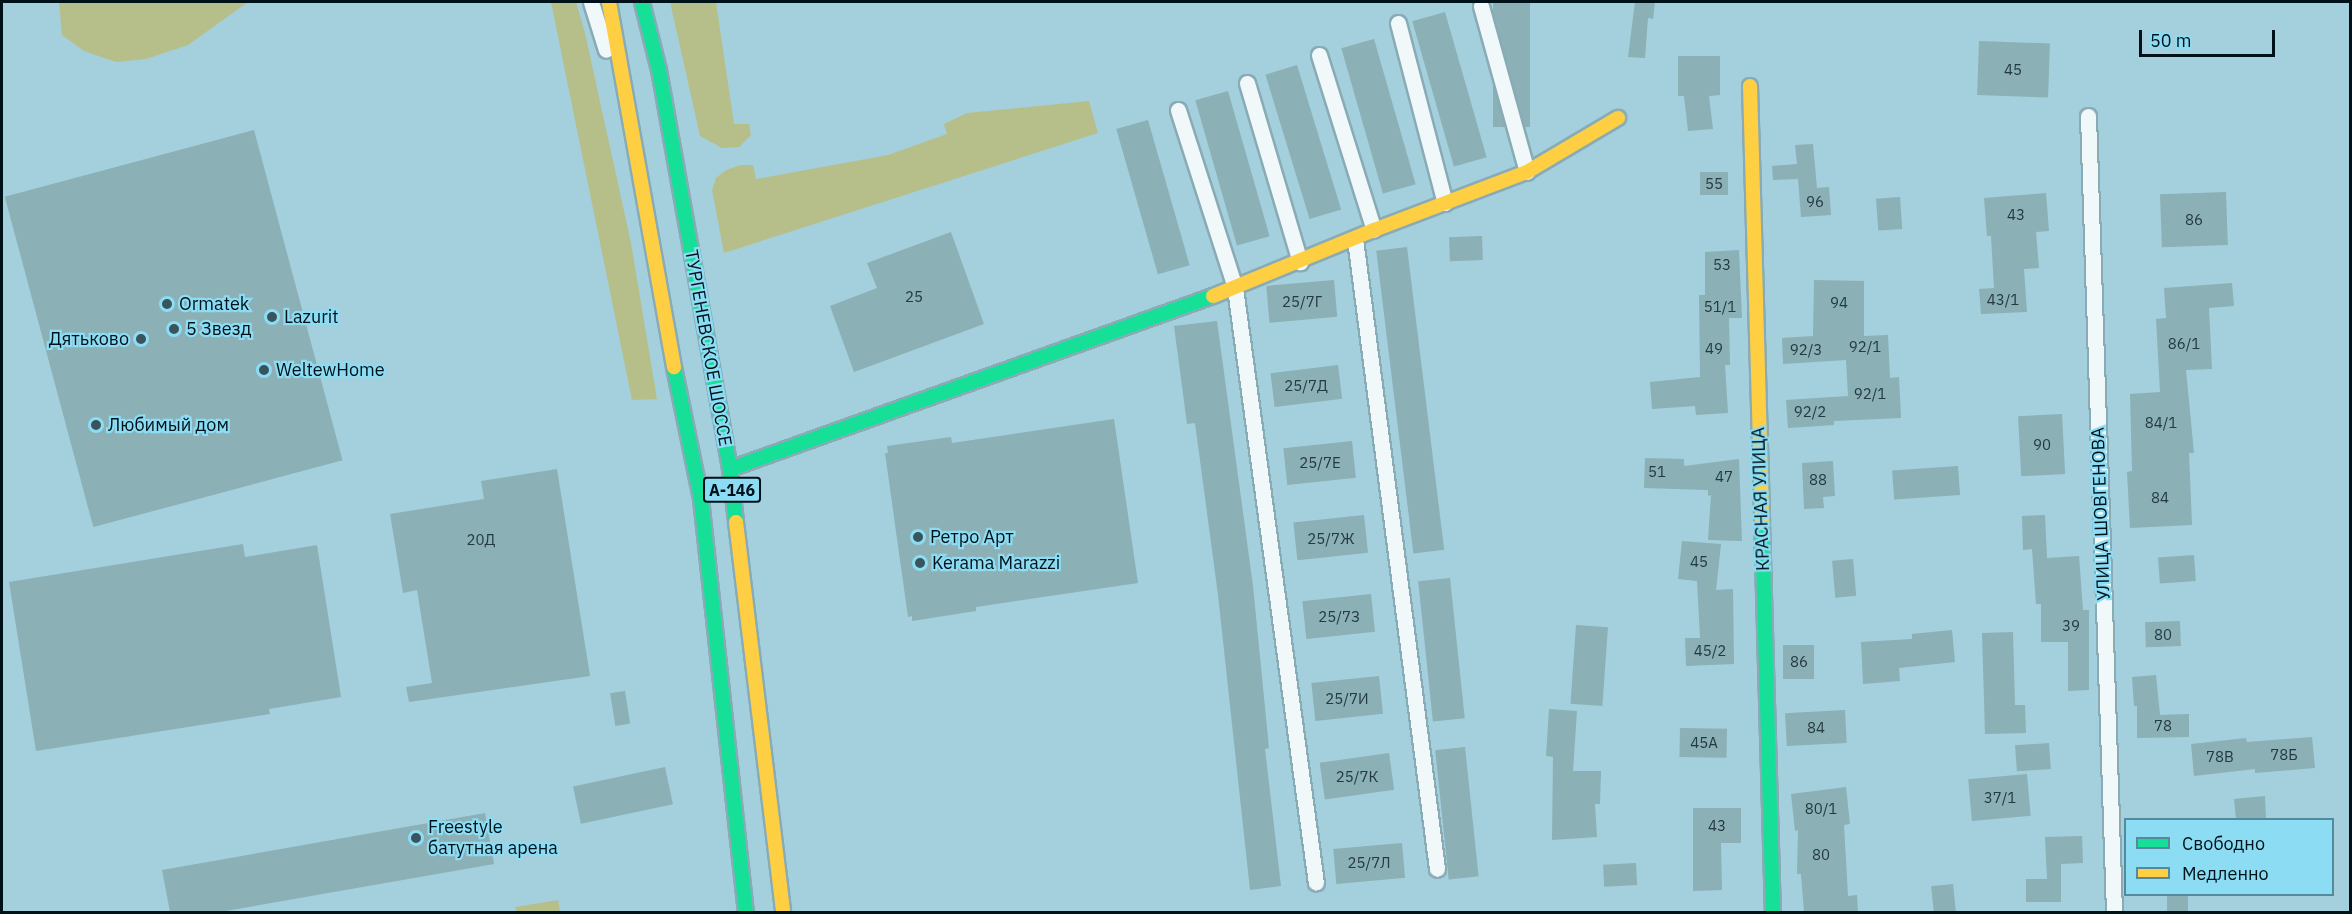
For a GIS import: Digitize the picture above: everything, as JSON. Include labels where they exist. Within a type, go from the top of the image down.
[{"type":"main road","name":"ТУРГЕНЕВСКОЕ ШОССЕ","points":[[609,2],[701,499],[746,912]]},
{"type":"main road","name":"ТУРГЕНЕВСКОЕ ШОССЕ","points":[[642,2],[659,70],[730,469],[783,912]]},
{"type":"main road","name":"КРАСНАЯ УЛИЦА","points":[[1750,86],[1773,912]]},
{"type":"main road","points":[[730,469],[1235,288],[1374,230],[1527,172],[1618,118]]},
{"type":"street","points":[[591,2],[632,132]]},
{"type":"street","points":[[654,2],[659,70]]},
{"type":"street","points":[[1481,6],[1527,172]]},
{"type":"street","points":[[1398,23],[1445,203]]},
{"type":"street","points":[[1319,55],[1374,230]]},
{"type":"street","points":[[1247,83],[1300,262]]},
{"type":"street","points":[[1178,110],[1235,288],[1316,883]]},
{"type":"street","name":"УЛИЦА ШОВГЕНОВА","points":[[2088,116],[2114,912]]},
{"type":"street","points":[[1355,239],[1437,869]]},
{"type":"green space","points":[[59,2],[248,2],[188,45],[146,59],[116,62],[84,51],[62,35]]},
{"type":"green space","points":[[551,2],[576,2],[585,33],[631,243],[657,399],[632,400]]},
{"type":"green space","points":[[670,2],[716,2],[734,124],[749,124],[751,135],[739,147],[722,148],[700,136]]},
{"type":"green space","points":[[1089,101],[1098,133],[724,253],[712,190],[716,178],[726,170],[741,165],[753,165],[756,179],[888,155],[947,134],[944,124],[967,113]]},
{"type":"green space","points":[[558,900],[560,912],[517,912],[515,907]]},
{"type":"building","points":[[1493,2],[1530,2],[1530,127],[1493,127]]},
{"type":"building","points":[[1635,2],[1655,2],[1653,19],[1648,18],[1645,58],[1628,57]]},
{"type":"building","points":[[1445,12],[1487,157],[1454,167],[1412,21]]},
{"type":"building","points":[[1374,39],[1416,184],[1383,194],[1341,48]]},
{"type":"building","points":[[1979,41],[2050,43],[2048,97],[1977,95]]},
{"type":"building","points":[[1678,56],[1720,56],[1720,95],[1709,96],[1713,129],[1688,131],[1684,96],[1678,96]]},
{"type":"building","points":[[1297,65],[1341,209],[1310,219],[1265,75]]},
{"type":"building","points":[[1228,91],[1270,236],[1237,246],[1195,100]]},
{"type":"building","points":[[1148,120],[1190,265],[1158,274],[1116,129]]},
{"type":"building","name":"5 Звезд","points":[[254,130],[343,460],[93,527],[5,197]]},
{"type":"building","points":[[1813,144],[1817,188],[1829,187],[1831,215],[1801,217],[1798,179],[1773,180],[1772,166],[1797,164],[1795,145]]},
{"type":"building","points":[[1700,172],[1728,172],[1728,195],[1700,195]]},
{"type":"building","points":[[2226,192],[2228,245],[2162,247],[2160,194]]},
{"type":"building","points":[[2046,193],[2049,231],[2036,232],[2039,268],[2024,269],[2027,312],[1981,314],[1979,289],[1994,288],[1991,236],[1987,236],[1984,198]]},
{"type":"building","points":[[1900,197],[1902,229],[1878,231],[1876,199]]},
{"type":"building","points":[[951,232],[984,324],[854,372],[830,306],[877,288],[867,263]]},
{"type":"building","points":[[1482,236],[1483,260],[1450,261],[1449,237]]},
{"type":"building","points":[[1407,247],[1444,550],[1413,554],[1376,251]]},
{"type":"building","points":[[1739,250],[1742,318],[1729,318],[1730,365],[1725,365],[1728,413],[1696,415],[1695,406],[1652,409],[1650,382],[1700,377],[1699,295],[1705,295],[1705,252]]},
{"type":"building","points":[[1334,280],[1337,317],[1269,323],[1266,286]]},
{"type":"building","points":[[1814,280],[1864,281],[1864,336],[1888,335],[1890,378],[1899,377],[1901,418],[1834,421],[1834,425],[1788,428],[1786,400],[1848,396],[1846,360],[1783,364],[1782,338],[1813,336]]},
{"type":"building","points":[[2232,283],[2234,306],[2209,308],[2212,369],[2186,370],[2194,453],[2189,453],[2192,525],[2130,528],[2127,472],[2132,471],[2130,394],[2160,392],[2156,319],[2166,318],[2164,288]]},
{"type":"building","points":[[1217,321],[1253,586],[1269,748],[1265,749],[1281,886],[1250,890],[1218,595],[1195,423],[1187,424],[1174,326]]},
{"type":"building","points":[[1338,365],[1342,399],[1275,407],[1271,373]]},
{"type":"building","points":[[2062,414],[2065,474],[2021,476],[2018,416]]},
{"type":"building","points":[[1114,419],[1138,583],[976,607],[976,611],[912,621],[912,616],[908,617],[885,453],[888,453],[887,446],[951,437],[952,443]]},
{"type":"building","points":[[1352,441],[1356,478],[1287,485],[1283,448]]},
{"type":"building","points":[[1645,458],[1684,459],[1684,466],[1739,459],[1742,541],[1708,540],[1711,495],[1708,496],[1708,490],[1644,488]]},
{"type":"building","points":[[1833,461],[1835,496],[1823,497],[1824,508],[1804,509],[1802,463]]},
{"type":"building","points":[[1958,466],[1960,495],[1894,500],[1892,471]]},
{"type":"building","points":[[557,469],[590,676],[409,702],[406,687],[432,683],[417,590],[403,593],[390,514],[484,499],[481,481]]},
{"type":"building","points":[[1364,515],[1368,553],[1297,560],[1293,522]]},
{"type":"building","points":[[2045,515],[2047,558],[2079,556],[2083,610],[2089,610],[2089,690],[2068,691],[2068,642],[2041,642],[2041,604],[2036,604],[2032,549],[2023,550],[2022,516]]},
{"type":"building","points":[[1682,541],[1721,544],[1716,590],[1733,589],[1734,664],[1686,666],[1685,638],[1700,638],[1697,581],[1678,579]]},
{"type":"building","points":[[243,544],[245,557],[317,545],[341,697],[269,709],[270,714],[36,751],[9,582]]},
{"type":"building","points":[[2194,555],[2196,581],[2160,583],[2158,558]]},
{"type":"building","points":[[1853,559],[1856,596],[1835,598],[1832,561]]},
{"type":"building","points":[[1450,578],[1465,718],[1433,722],[1418,581]]},
{"type":"building","points":[[1371,594],[1375,632],[1306,639],[1302,601]]},
{"type":"building","points":[[2180,621],[2181,646],[2146,647],[2145,622]]},
{"type":"building","points":[[1576,625],[1608,627],[1602,706],[1570,704]]},
{"type":"building","points":[[1952,630],[1955,662],[1899,668],[1900,681],[1863,684],[1861,642],[1912,639],[1912,634]]},
{"type":"building","points":[[2013,632],[2015,705],[2025,705],[2026,733],[1985,734],[1982,633]]},
{"type":"building","points":[[1783,645],[1814,645],[1814,679],[1783,679]]},
{"type":"building","points":[[2156,675],[2160,715],[2189,714],[2189,737],[2137,738],[2137,706],[2134,706],[2132,677]]},
{"type":"building","points":[[1379,676],[1383,714],[1315,721],[1311,683]]},
{"type":"building","points":[[625,691],[630,724],[615,726],[610,693]]},
{"type":"building","points":[[1549,709],[1577,711],[1573,771],[1601,771],[1600,804],[1595,804],[1597,837],[1552,840],[1553,757],[1546,756]]},
{"type":"building","points":[[1845,710],[1847,743],[1787,746],[1785,713]]},
{"type":"building","points":[[1680,728],[1727,729],[1726,758],[1679,757]]},
{"type":"building","points":[[2312,737],[2315,768],[2255,773],[2255,769],[2194,776],[2191,744],[2246,738],[2247,742]]},
{"type":"building","points":[[2049,743],[2051,769],[2017,771],[2015,745]]},
{"type":"building","points":[[1465,747],[1479,876],[1449,879],[1435,750]]},
{"type":"building","points":[[1389,753],[1394,790],[1325,799],[1320,763]]},
{"type":"building","points":[[665,767],[673,804],[581,824],[573,787]]},
{"type":"building","points":[[2027,774],[2031,816],[1972,821],[1968,779]]},
{"type":"building","points":[[1846,787],[1850,824],[1844,825],[1848,896],[1857,895],[1858,912],[1804,912],[1801,874],[1797,874],[1798,830],[1795,831],[1791,794]]},
{"type":"building","points":[[2265,796],[2266,818],[2236,818],[2234,799]]},
{"type":"building","points":[[1693,808],[1741,808],[1741,843],[1721,843],[1722,890],[1693,891]]},
{"type":"building","name":"Freestyle батутная арена","points":[[485,813],[494,864],[220,912],[170,912],[162,870]]},
{"type":"building","points":[[2082,836],[2083,863],[2061,864],[2061,902],[2026,902],[2026,879],[2047,879],[2045,837]]},
{"type":"building","points":[[1402,843],[1405,878],[1336,884],[1333,849]]},
{"type":"building","points":[[1636,863],[1637,885],[1604,887],[1603,865]]},
{"type":"building","points":[[1953,884],[1956,912],[1934,912],[1931,886]]},
{"type":"building","points":[[2167,896],[2188,896],[2188,912],[2167,912]]},
{"type":"traffic: fast","points":[[642,2],[659,70],[730,469],[736,522]]},
{"type":"traffic: fast","points":[[730,469],[1213,296]]},
{"type":"traffic: fast","points":[[674,367],[701,499],[746,912]]},
{"type":"traffic: fast","points":[[1762,523],[1773,912]]},
{"type":"traffic: slow","points":[[609,2],[674,367]]},
{"type":"traffic: slow","points":[[1750,86],[1762,523]]},
{"type":"traffic: slow","points":[[1213,296],[1374,230],[1527,172],[1618,118]]},
{"type":"traffic: slow","points":[[736,522],[783,912]]},
{"type":"place","name":"Ormatek","points":[[167,304]]},
{"type":"place","name":"Lazurit","points":[[272,317]]},
{"type":"place","name":"5 Звезд","points":[[174,329]]},
{"type":"place","name":"Дятьково","points":[[141,339]]},
{"type":"place","name":"WeltewHome","points":[[264,370]]},
{"type":"place","name":"Любимый дом","points":[[96,425]]},
{"type":"place","name":"Ретро Арт","points":[[918,537]]},
{"type":"place","name":"Kerama Marazzi","points":[[920,563]]},
{"type":"place","name":"Freestyle батутная арена","points":[[416,838]]}]
